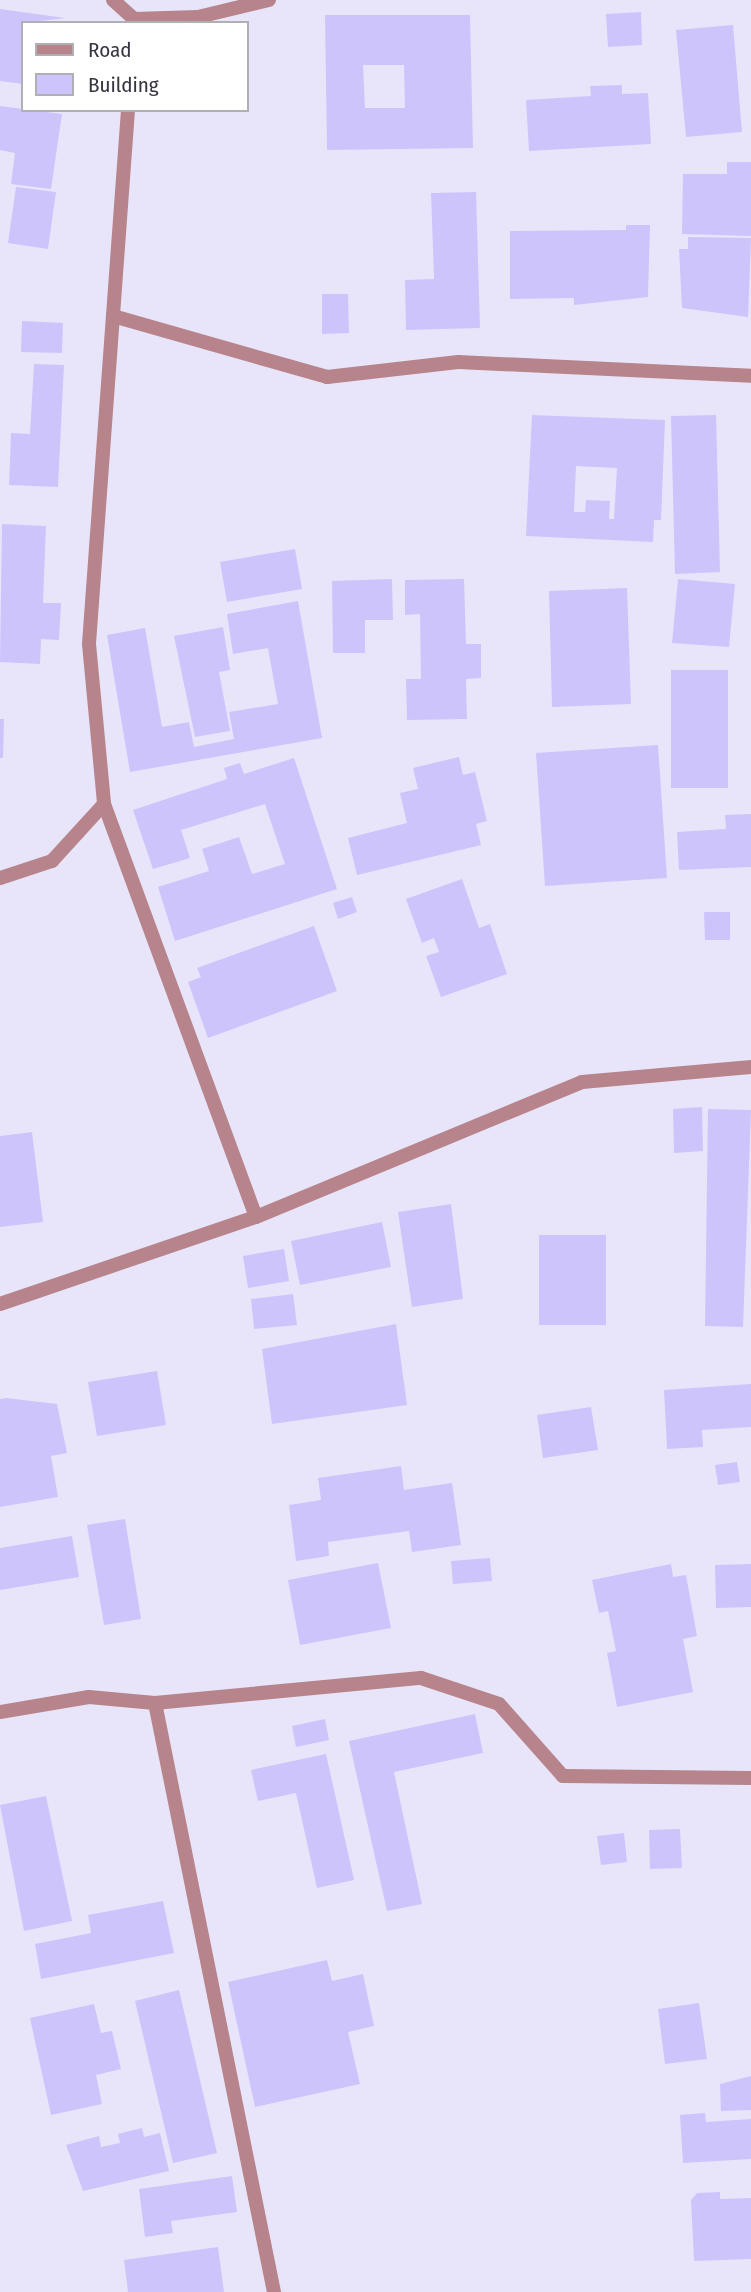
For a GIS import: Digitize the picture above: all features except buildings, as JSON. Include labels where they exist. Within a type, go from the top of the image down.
[{"type":"street","points":[[113,0],[134,21],[198,17],[269,0]]},
{"type":"street","points":[[128,112],[89,645],[104,804],[256,1217]]},
{"type":"street","points":[[113,316],[327,377],[458,362],[751,376]]},
{"type":"street","points":[[0,878],[52,861],[104,804]]},
{"type":"street","points":[[0,1304],[256,1217],[582,1082],[751,1067]]},
{"type":"street","points":[[0,1712],[89,1697],[155,1703],[421,1678],[499,1704],[563,1776],[751,1778]]},
{"type":"street","points":[[155,1703],[274,2292]]}]
